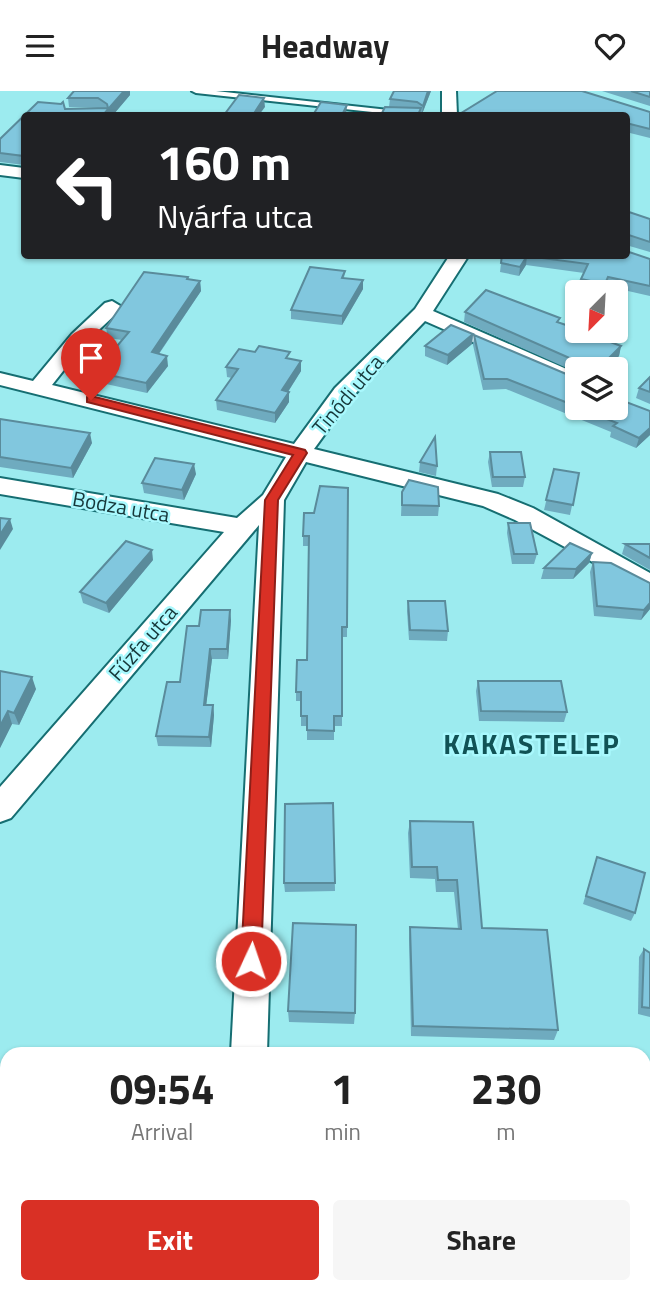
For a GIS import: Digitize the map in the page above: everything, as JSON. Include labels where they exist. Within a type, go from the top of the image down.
[{"type":"street","points":[[449,91],[450,112]]},
{"type":"street","points":[[0,170],[21,173]]},
{"type":"street","name":"Tinódi utca","points":[[249,1047],[272,500],[300,453],[344,393],[422,313],[457,259]]},
{"type":"street","points":[[39,387],[79,338],[112,307]]},
{"type":"street","points":[[422,313],[565,376]]},
{"type":"street","points":[[0,379],[490,500],[524,514],[650,584]]},
{"type":"street","name":"Bodza utca","points":[[0,486],[242,527]]},
{"type":"street","name":"Fűzfa utca","points":[[6,794],[242,527],[272,500]]},
{"type":"lane","points":[[196,91],[388,112]]},
{"type":"building","points":[[74,91],[124,91],[106,112],[28,112],[38,102],[63,102],[65,109],[108,108],[107,104],[98,98],[68,98]]},
{"type":"building","points":[[394,91],[428,91],[423,106],[417,102],[390,99]]},
{"type":"building","points":[[497,91],[582,91],[650,112],[650,129],[630,124],[630,112],[463,112]]},
{"type":"building","points":[[631,91],[650,91],[650,97]]},
{"type":"building","points":[[239,95],[264,98],[255,112],[226,112]]},
{"type":"building","points":[[321,102],[347,105],[344,112],[315,112]]},
{"type":"building","points":[[385,107],[421,108],[419,112],[382,112]]},
{"type":"building","points":[[21,119],[21,156],[0,153],[0,139]]},
{"type":"building","points":[[630,212],[650,219],[650,242],[630,235]]},
{"type":"building","points":[[630,252],[650,259],[650,286],[608,277],[607,280],[581,279],[588,264],[550,259],[630,259]]},
{"type":"building","points":[[502,259],[525,259],[520,267],[501,263]]},
{"type":"building","points":[[310,267],[345,271],[342,278],[363,280],[342,316],[291,310]]},
{"type":"building","points":[[144,272],[200,281],[152,352],[167,356],[146,383],[95,372],[129,332],[106,328]]},
{"type":"building","points":[[486,290],[560,318],[557,322],[565,325],[565,343],[613,343],[621,346],[610,357],[567,357],[465,312]]},
{"type":"building","points":[[451,325],[473,334],[448,355],[425,346]]},
{"type":"building","points":[[474,335],[565,374],[565,402],[507,379],[484,379]]},
{"type":"building","points":[[259,346],[290,352],[286,358],[301,361],[282,390],[289,392],[275,413],[216,400],[238,369],[226,367],[239,349],[255,352]]},
{"type":"building","points":[[650,377],[650,392],[639,388]]},
{"type":"building","points":[[628,403],[650,411],[650,428],[639,438],[613,426],[617,423],[609,420],[628,420]]},
{"type":"building","points":[[0,419],[90,433],[71,468],[0,457]]},
{"type":"building","points":[[435,437],[437,466],[420,462]]},
{"type":"building","points":[[490,452],[521,452],[525,477],[493,477]]},
{"type":"building","points":[[155,458],[194,464],[182,490],[142,483]]},
{"type":"building","points":[[554,469],[579,473],[573,505],[546,500]]},
{"type":"building","points":[[409,480],[438,487],[439,506],[402,505],[402,492]]},
{"type":"building","points":[[320,486],[348,488],[347,627],[342,627],[342,716],[334,716],[334,731],[307,730],[307,716],[301,716],[301,692],[296,692],[297,660],[307,660],[309,536],[303,536],[304,513],[314,513]]},
{"type":"building","points":[[0,518],[10,519],[0,535]]},
{"type":"building","points":[[508,523],[530,523],[537,554],[514,554]]},
{"type":"building","points":[[126,541],[152,550],[106,603],[80,592]]},
{"type":"building","points":[[570,543],[592,553],[576,569],[544,568]]},
{"type":"building","points":[[625,544],[650,544],[650,558]]},
{"type":"building","points":[[593,562],[611,563],[650,583],[650,603],[644,610],[597,606]]},
{"type":"building","points":[[408,601],[445,601],[448,631],[410,630]]},
{"type":"building","points":[[201,610],[230,610],[227,649],[210,649],[204,705],[213,705],[209,737],[156,736],[167,682],[180,682],[187,626],[199,626]]},
{"type":"building","points":[[0,671],[32,677],[14,713],[8,711],[0,726]]},
{"type":"building","points":[[478,681],[561,681],[567,712],[481,711]]},
{"type":"building","points":[[333,803],[335,883],[284,883],[285,804]]},
{"type":"building","points":[[410,821],[473,822],[482,928],[547,930],[558,1030],[413,1026],[410,927],[461,929],[457,880],[438,880],[437,867],[412,867]]},
{"type":"building","points":[[597,857],[645,873],[635,913],[586,896]]},
{"type":"building","points":[[293,923],[356,925],[355,1013],[288,1011]]},
{"type":"building","points":[[644,949],[650,953],[650,1008],[642,1007]]},
{"type":"district","name":"KAKASTELEP","points":[[532,744]]},
{"type":"route","points":[[91,400],[300,453],[272,500],[251,961]]}]
